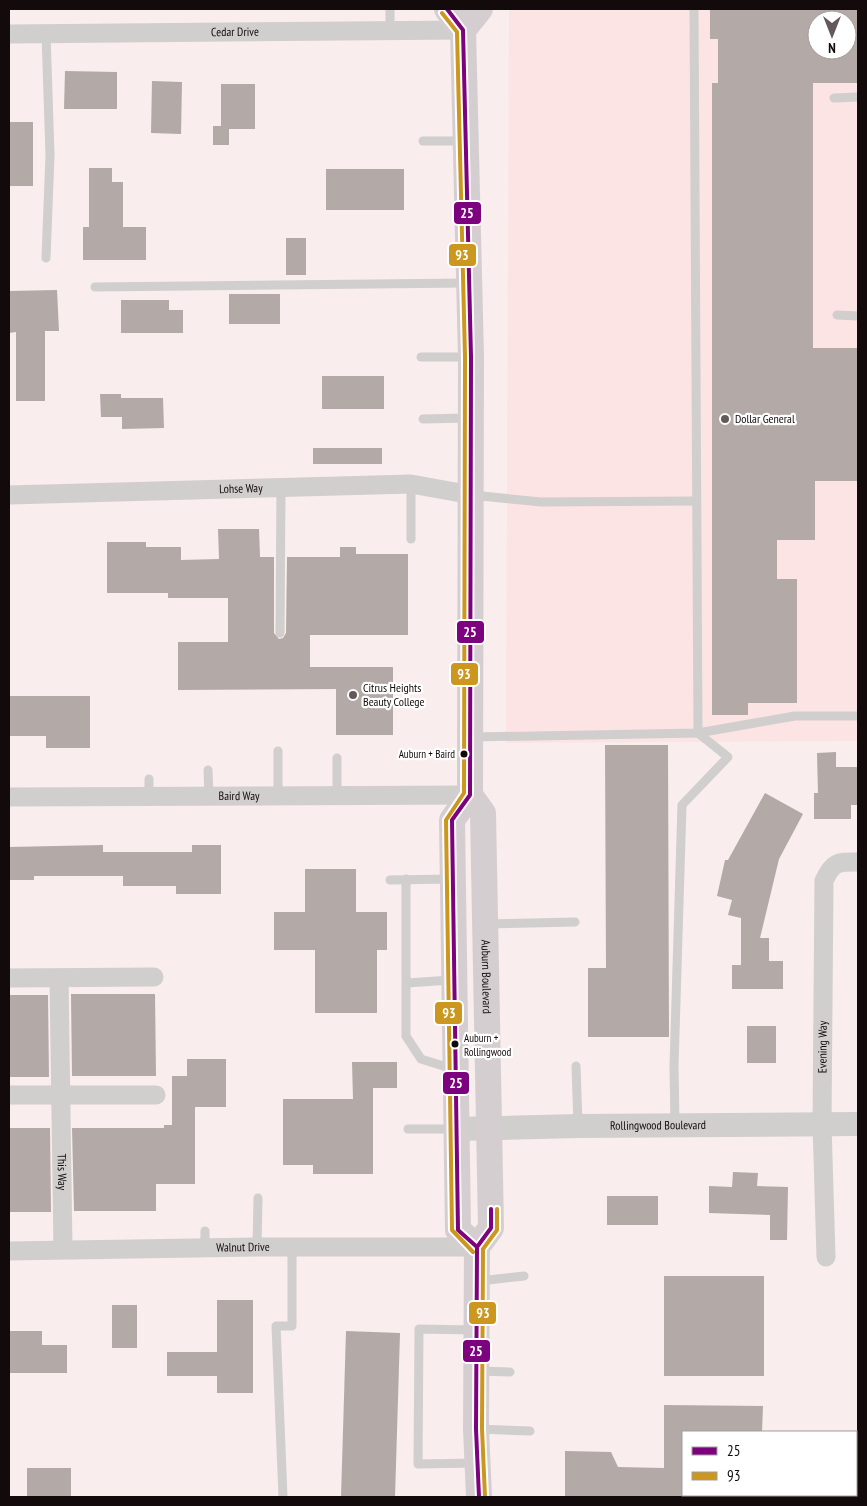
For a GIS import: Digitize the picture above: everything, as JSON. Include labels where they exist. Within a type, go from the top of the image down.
[{"type":"main road","points":[[448,9],[463,30],[471,357],[472,737],[470,795],[452,820],[453,980],[458,1230],[477,1247],[476,1429],[479,1497]]},
{"type":"main road","points":[[463,30],[480,9]]},
{"type":"main road","name":"Auburn Boulevard","points":[[470,795],[483,813],[490,1128],[491,1228],[477,1247]]},
{"type":"street","name":"Cedar Drive","points":[[9,34],[463,30]]},
{"type":"street","name":"Lohse Way","points":[[9,495],[411,484],[472,495]]},
{"type":"street","name":"Baird Way","points":[[9,797],[149,788],[209,798],[470,795]]},
{"type":"street","name":"Evening Way","points":[[826,1257],[822,1124],[824,881],[830,867],[840,862],[858,862]]},
{"type":"street","points":[[9,978],[154,977]]},
{"type":"street","name":"This Way","points":[[59,978],[63,1249]]},
{"type":"street","points":[[9,1095],[156,1095]]},
{"type":"street","name":"Rollingwood Boulevard","points":[[457,1129],[858,1124]]},
{"type":"street","name":"Walnut Drive","points":[[9,1250],[63,1249],[205,1239],[256,1246],[477,1247]]},
{"type":"lane","points":[[390,9],[390,30]]},
{"type":"lane","points":[[694,9],[698,733]]},
{"type":"lane","points":[[46,34],[50,155],[46,258]]},
{"type":"lane","points":[[834,98],[858,97]]},
{"type":"lane","points":[[423,141],[466,140]]},
{"type":"lane","points":[[95,287],[469,284]]},
{"type":"lane","points":[[837,315],[858,316]]},
{"type":"lane","points":[[421,357],[471,357]]},
{"type":"lane","points":[[423,419],[471,418]]},
{"type":"lane","points":[[411,484],[412,540]]},
{"type":"lane","points":[[280,633],[282,487]]},
{"type":"lane","points":[[472,495],[541,502],[696,501]]},
{"type":"lane","points":[[472,737],[698,733],[795,716],[858,716]]},
{"type":"lane","points":[[675,1125],[674,1066],[682,805],[728,757],[698,733]]},
{"type":"lane","points":[[278,752],[278,798]]},
{"type":"lane","points":[[337,758],[337,796]]},
{"type":"lane","points":[[208,770],[209,798]]},
{"type":"lane","points":[[390,880],[453,879]]},
{"type":"lane","points":[[406,880],[406,1036],[421,1059],[455,1070]]},
{"type":"lane","points":[[485,924],[575,922]]},
{"type":"lane","points":[[407,983],[453,980]]},
{"type":"lane","points":[[576,1066],[578,1126]]},
{"type":"lane","points":[[408,1129],[457,1129]]},
{"type":"lane","points":[[256,1246],[258,1198]]},
{"type":"lane","points":[[283,1497],[276,1326],[292,1326],[292,1246]]},
{"type":"lane","points":[[476,1282],[524,1276]]},
{"type":"lane","points":[[476,1330],[419,1329],[418,1464],[477,1463]]},
{"type":"lane","points":[[476,1370],[510,1372]]},
{"type":"lane","points":[[476,1429],[530,1431]]},
{"type":"shaded area","points":[[509,9],[858,9],[858,741],[506,743]]},
{"type":"building","points":[[710,9],[858,9],[858,83],[813,83],[813,348],[858,348],[858,481],[815,481],[815,540],[777,540],[777,579],[797,579],[797,703],[748,703],[748,715],[712,715],[712,83],[718,83],[718,39],[710,39]]},
{"type":"building","points":[[65,71],[117,72],[117,109],[64,109]]},
{"type":"building","points":[[152,81],[182,82],[181,134],[151,133]]},
{"type":"building","points":[[221,84],[255,84],[255,129],[229,129],[229,145],[213,145],[213,126],[221,126]]},
{"type":"building","points":[[9,122],[33,122],[33,186],[9,186]]},
{"type":"building","points":[[89,168],[112,168],[112,182],[123,182],[123,227],[146,227],[146,260],[83,260],[83,227],[89,227]]},
{"type":"building","points":[[326,169],[404,169],[404,210],[326,210]]},
{"type":"building","points":[[286,238],[306,238],[306,275],[286,275]]},
{"type":"building","points":[[57,290],[59,331],[45,331],[45,401],[16,401],[16,332],[9,333],[9,291]]},
{"type":"building","points":[[229,294],[280,294],[280,324],[229,324]]},
{"type":"building","points":[[121,300],[169,300],[169,310],[183,310],[183,333],[121,333]]},
{"type":"building","points":[[322,376],[384,376],[384,409],[322,409]]},
{"type":"building","points":[[100,394],[121,394],[121,398],[163,398],[164,428],[122,429],[122,417],[101,417]]},
{"type":"building","points":[[313,448],[382,448],[382,464],[313,464]]},
{"type":"building","points":[[218,529],[259,529],[260,557],[274,557],[274,633],[279,639],[283,638],[286,633],[287,557],[340,557],[340,547],[356,547],[356,554],[408,554],[408,635],[310,635],[310,667],[393,667],[393,735],[336,735],[336,689],[178,690],[178,642],[228,642],[228,598],[168,598],[168,593],[107,593],[107,542],[146,542],[146,547],[181,547],[181,560],[219,559]]},
{"type":"building","points":[[9,696],[90,696],[90,748],[46,748],[46,736],[9,736]]},
{"type":"building","points":[[605,745],[668,745],[669,1037],[588,1037],[588,968],[606,968]]},
{"type":"building","points":[[836,752],[836,767],[857,767],[858,805],[851,805],[851,819],[814,819],[814,793],[818,793],[817,753]]},
{"type":"building","points":[[765,793],[803,814],[779,859],[760,938],[769,938],[769,961],[783,961],[783,989],[732,989],[732,965],[741,965],[741,918],[728,915],[732,900],[717,896],[725,860],[728,860]]},
{"type":"building","points":[[103,845],[103,852],[192,852],[192,845],[221,845],[221,894],[176,894],[176,886],[123,886],[123,876],[34,876],[34,880],[9,880],[9,847]]},
{"type":"building","points":[[305,869],[356,869],[356,912],[387,912],[387,950],[377,950],[377,1013],[315,1013],[315,950],[274,950],[274,912],[305,912]]},
{"type":"building","points":[[71,994],[155,994],[156,1076],[72,1076]]},
{"type":"building","points":[[9,995],[48,995],[49,1077],[9,1077]]},
{"type":"building","points":[[747,1026],[776,1026],[776,1063],[747,1063]]},
{"type":"building","points":[[187,1059],[226,1059],[226,1107],[195,1107],[195,1184],[156,1184],[156,1211],[74,1211],[72,1128],[164,1128],[164,1125],[172,1125],[172,1076],[187,1076]]},
{"type":"building","points":[[352,1062],[397,1062],[397,1088],[373,1088],[373,1174],[313,1174],[313,1165],[283,1165],[283,1099],[353,1099]]},
{"type":"building","points":[[9,1128],[50,1128],[51,1212],[9,1212]]},
{"type":"building","points":[[733,1172],[758,1173],[757,1186],[788,1187],[787,1240],[770,1240],[770,1215],[709,1213],[709,1186],[732,1187]]},
{"type":"building","points":[[607,1196],[658,1196],[658,1225],[607,1225]]},
{"type":"building","points":[[664,1276],[764,1276],[764,1376],[664,1376]]},
{"type":"building","points":[[217,1300],[253,1300],[253,1393],[217,1393],[217,1376],[167,1376],[167,1352],[217,1352]]},
{"type":"building","points":[[112,1305],[137,1305],[137,1348],[112,1348]]},
{"type":"building","points":[[9,1331],[42,1331],[42,1345],[67,1345],[67,1373],[9,1373]]},
{"type":"building","points":[[346,1331],[400,1333],[395,1497],[341,1497]]},
{"type":"building","points":[[664,1405],[763,1406],[762,1431],[682,1431],[683,1497],[565,1497],[565,1451],[611,1452],[618,1467],[664,1468]]},
{"type":"building","points":[[27,1468],[71,1468],[71,1497],[27,1497]]},
{"type":"transit line","name":"25","points":[[447,9],[463,30],[471,357],[470,795],[452,820],[458,1230],[477,1247]]},
{"type":"transit line","name":"93","points":[[442,13],[457,32],[465,357],[464,793],[446,820],[452,1230],[473,1252]]},
{"type":"transit line","name":"25","points":[[479,1497],[476,1429],[477,1247],[491,1228],[491,1209]]},
{"type":"transit line","name":"93","points":[[485,1497],[482,1429],[483,1249],[497,1230],[497,1209]]},
{"type":"place","name":"Dollar General","points":[[725,419]]},
{"type":"place","name":"Citrus Heights Beauty College","points":[[353,695]]},
{"type":"place","name":"Auburn + Baird","points":[[464,754]]},
{"type":"place","name":"Auburn + Rollingwood","points":[[455,1044]]}]
